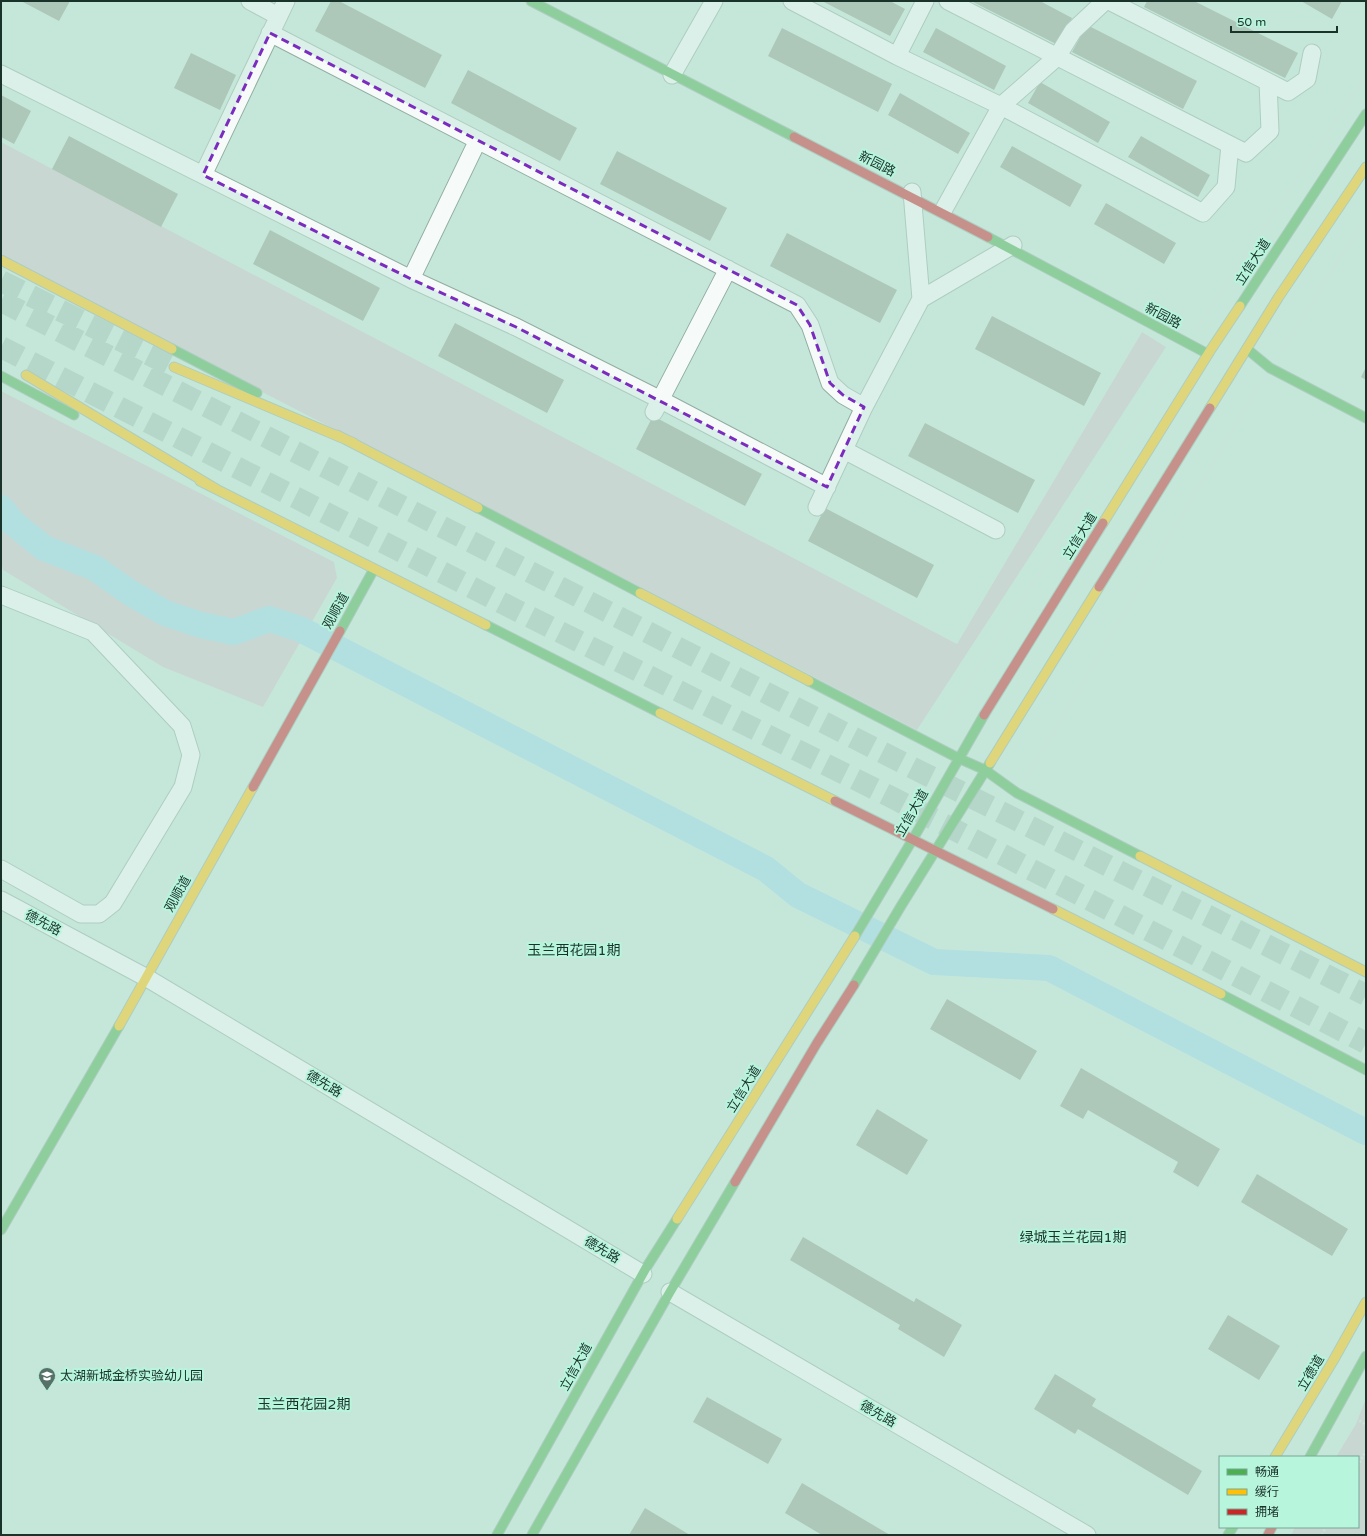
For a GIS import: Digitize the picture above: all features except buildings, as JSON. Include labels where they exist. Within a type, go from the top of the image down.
[{"type":"main road","name":"新园路","points":[[531,1],[674,71]]},
{"type":"main road","name":"新园路","points":[[547,1],[674,71],[1011,247],[1209,353]]},
{"type":"main road","name":"立信大道","points":[[496,1535],[642,1277],[843,956],[913,839],[958,758],[1209,353],[1366,114]]},
{"type":"main road","points":[[532,1535],[668,1295],[817,1043],[864,970],[901,906],[1278,298],[1366,167]]},
{"type":"main road","name":"新园路","points":[[912,195],[944,209],[1011,247]]},
{"type":"main road","points":[[1,260],[958,758],[985,770],[1017,793],[1366,972]]},
{"type":"main road","points":[[1248,346],[1272,365],[1366,418]]},
{"type":"main road","points":[[1272,365],[1366,411]]},
{"type":"main road","points":[[174,367],[354,443]]},
{"type":"main road","points":[[26,375],[218,490]]},
{"type":"main road","points":[[1,376],[218,490],[880,824],[974,869],[1188,977],[1366,1070]]},
{"type":"main road","name":"观顺道","points":[[1,1230],[142,980],[371,567]]},
{"type":"main road","name":"观顺道","points":[[1,1216],[142,980]]},
{"type":"main road","name":"立德道","points":[[1276,1456],[1334,1361],[1366,1302]]},
{"type":"main road","points":[[1311,1456],[1366,1356]]},
{"type":"street","points":[[250,1],[278,16]]},
{"type":"street","points":[[203,175],[286,1]]},
{"type":"street","points":[[674,71],[714,1]]},
{"type":"street","points":[[792,1],[897,56],[1001,106],[1203,213],[1226,187],[1230,145]]},
{"type":"street","points":[[897,56],[925,1]]},
{"type":"street","points":[[948,1],[1246,153],[1270,131],[1268,82]]},
{"type":"street","points":[[944,209],[1001,106],[1057,57],[1073,32],[1105,1]]},
{"type":"street","points":[[1109,1],[1288,92],[1307,79],[1312,53]]},
{"type":"street","points":[[270,33],[797,305],[810,325],[830,383],[843,395],[864,407]]},
{"type":"street","points":[[1,74],[411,279],[516,327],[657,406],[826,487]]},
{"type":"street","points":[[411,279],[478,140]]},
{"type":"street","points":[[912,195],[921,299]]},
{"type":"street","points":[[817,507],[864,407],[921,299],[1011,247]]},
{"type":"street","points":[[657,406],[728,269]]},
{"type":"street","points":[[844,450],[996,530]]},
{"type":"street","points":[[1,595],[93,632],[182,726],[190,755],[183,787],[113,903],[99,914],[81,914],[1,869]]},
{"type":"street","name":"德先路","points":[[1,900],[142,980],[642,1277]]},
{"type":"street","name":"德先路","points":[[1,908],[142,980]]},
{"type":"street","name":"德先路","points":[[668,1295],[1072,1535]]},
{"type":"street","name":"德先路","points":[[668,1295],[1087,1535]]},
{"type":"path","name":"立信大道","points":[[943,723],[1189,342],[1366,75]]},
{"type":"path","points":[[1024,783],[1272,365],[1366,217]]},
{"type":"path","points":[[1359,1464],[1366,1450]]},
{"type":"highlighted area","points":[[270,33],[797,305],[810,325],[830,383],[843,395],[864,407],[827,487],[516,327],[411,279],[203,175]]},
{"type":"shaded area","points":[[1,142],[957,644],[1142,332],[1166,347],[917,730],[1,257]]},
{"type":"shaded area","points":[[1,391],[334,562],[337,578],[263,707],[163,667],[3,570],[1,562]]},
{"type":"shaded area","points":[[1366,1398],[1366,1535],[1291,1535],[1294,1528],[1359,1528],[1359,1456],[1337,1456],[1356,1424]]},
{"type":"waterway","points":[[1,508],[12,522],[44,548],[95,568],[129,592],[165,613],[201,625],[234,632],[269,619],[300,629],[766,869],[798,895],[934,962],[1049,968],[1366,1132]]},
{"type":"tunnel","points":[[1,281],[174,367]]},
{"type":"tunnel","points":[[1,301],[913,768],[1366,995]]},
{"type":"tunnel","points":[[1,347],[512,608],[895,799],[1366,1043]]},
{"type":"traffic: fast","points":[[531,1],[794,137]]},
{"type":"traffic: fast","points":[[1240,306],[1366,114]]},
{"type":"traffic: fast","points":[[988,237],[1208,354]]},
{"type":"traffic: fast","points":[[172,349],[257,393]]},
{"type":"traffic: fast","points":[[1247,349],[1270,368],[1366,418]]},
{"type":"traffic: fast","points":[[1,376],[74,415]]},
{"type":"traffic: fast","points":[[478,508],[640,593]]},
{"type":"traffic: fast","points":[[340,631],[374,569]]},
{"type":"traffic: fast","points":[[486,625],[660,713]]},
{"type":"traffic: fast","points":[[809,681],[958,758],[985,770],[1017,793],[1140,856]]},
{"type":"traffic: fast","points":[[855,936],[984,715]]},
{"type":"traffic: fast","points":[[854,985],[990,763]]},
{"type":"traffic: fast","points":[[1221,994],[1366,1070]]},
{"type":"traffic: fast","points":[[1,1230],[119,1026]]},
{"type":"traffic: fast","points":[[532,1535],[670,1292],[735,1182]]},
{"type":"traffic: fast","points":[[497,1535],[646,1268],[677,1219]]},
{"type":"traffic: fast","points":[[1311,1456],[1366,1356]]},
{"type":"traffic: fast","points":[[1228,1535],[1232,1528]]},
{"type":"traffic: slow","points":[[1210,408],[1278,298],[1366,167]]},
{"type":"traffic: slow","points":[[1,260],[172,349]]},
{"type":"traffic: slow","points":[[1103,523],[1210,351],[1240,306]]},
{"type":"traffic: slow","points":[[174,367],[354,443]]},
{"type":"traffic: slow","points":[[26,375],[218,490]]},
{"type":"traffic: slow","points":[[337,435],[478,508]]},
{"type":"traffic: slow","points":[[200,481],[486,625]]},
{"type":"traffic: slow","points":[[990,763],[1099,587]]},
{"type":"traffic: slow","points":[[640,593],[809,681]]},
{"type":"traffic: slow","points":[[660,713],[835,801]]},
{"type":"traffic: slow","points":[[119,1026],[253,787]]},
{"type":"traffic: slow","points":[[1140,856],[1366,972]]},
{"type":"traffic: slow","points":[[1053,909],[1221,994]]},
{"type":"traffic: slow","points":[[677,1219],[855,936]]},
{"type":"traffic: slow","points":[[1276,1456],[1333,1361],[1366,1302]]},
{"type":"traffic: jam","points":[[794,137],[988,237]]},
{"type":"traffic: jam","points":[[1099,587],[1210,408]]},
{"type":"traffic: jam","points":[[984,715],[1103,523]]},
{"type":"traffic: jam","points":[[253,787],[340,631]]},
{"type":"traffic: jam","points":[[835,801],[1053,909]]},
{"type":"traffic: jam","points":[[735,1182],[817,1043],[854,985]]},
{"type":"traffic: jam","points":[[1268,1535],[1272,1528]]},
{"type":"place","name":"太湖新城金桥实验幼儿园","points":[[47,1391]]},
{"type":"district","name":"玉兰西花园1期","points":[[574,950]]},
{"type":"district","name":"绿城玉兰花园1期","points":[[1073,1237]]},
{"type":"district","name":"玉兰西花园2期","points":[[304,1404]]}]
